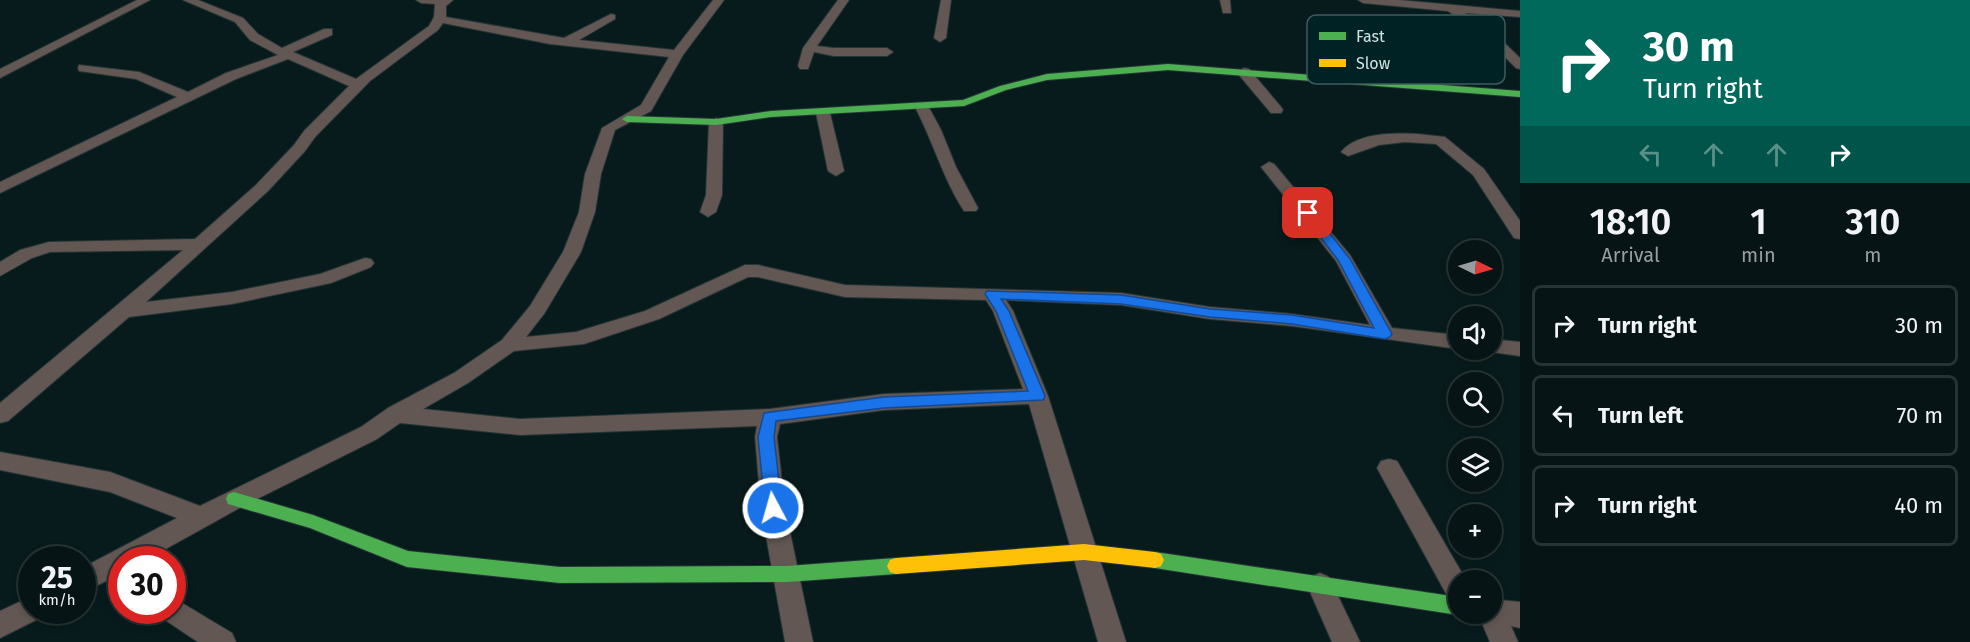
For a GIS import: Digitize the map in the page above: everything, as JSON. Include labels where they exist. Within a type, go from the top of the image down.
[{"type":"street","points":[[0,74],[145,0]]},
{"type":"street","points":[[188,0],[240,20],[254,37],[286,54],[358,85]]},
{"type":"street","points":[[421,0],[447,0]]},
{"type":"street","points":[[0,416],[262,188],[300,148],[309,134],[358,85],[434,28],[440,19],[440,5],[447,0]]},
{"type":"street","points":[[152,546],[234,499],[369,433],[396,414],[461,378],[509,345],[537,310],[572,252],[587,212],[593,174],[609,128],[646,108],[677,54],[719,0]]},
{"type":"street","points":[[804,66],[809,48],[844,0]]},
{"type":"street","points":[[940,38],[946,0]]},
{"type":"street","points":[[1363,0],[1520,14]]},
{"type":"street","points":[[1437,0],[1461,15]]},
{"type":"street","points":[[566,42],[611,17]]},
{"type":"street","points":[[440,19],[566,42],[677,54]]},
{"type":"street","points":[[0,188],[231,76],[286,54],[328,32]]},
{"type":"street","points":[[809,48],[842,52],[887,52]]},
{"type":"street","points":[[1505,50],[1520,65]]},
{"type":"street","points":[[627,119],[716,122],[771,114],[964,103],[1003,88],[1047,77],[1168,67],[1307,78]]},
{"type":"street","points":[[84,68],[139,76],[188,97]]},
{"type":"street","points":[[1244,72],[1276,110]]},
{"type":"street","points":[[1370,84],[1520,94]]},
{"type":"street","points":[[922,107],[934,130],[948,167],[970,208]]},
{"type":"street","points":[[823,112],[836,171]]},
{"type":"street","points":[[708,212],[714,195],[716,122]]},
{"type":"street","points":[[1348,152],[1367,141],[1440,140],[1479,172],[1520,234]]},
{"type":"street","points":[[1269,167],[1344,259],[1385,334]]},
{"type":"street","points":[[0,270],[26,254],[49,247],[200,243]]},
{"type":"street","points":[[123,311],[232,298],[325,279],[365,262]]},
{"type":"street","points":[[509,345],[577,339],[652,315],[745,272],[758,271],[845,291],[1121,299],[1210,313],[1292,320],[1448,341]]},
{"type":"street","points":[[992,294],[1003,311],[1037,396],[1112,642]]},
{"type":"street","points":[[1502,348],[1520,350]]},
{"type":"street","points":[[396,414],[520,427],[770,417],[884,402],[1037,396]]},
{"type":"street","points":[[770,417],[766,437],[773,508],[788,574],[799,642]]},
{"type":"street","points":[[0,461],[20,468],[68,473],[110,482],[202,517]]},
{"type":"street","points":[[1389,468],[1448,573]]},
{"type":"street","points":[[234,499],[313,522],[407,559],[560,575],[788,574],[1084,552],[1161,561],[1448,604]]},
{"type":"street","points":[[1320,585],[1346,642]]},
{"type":"street","points":[[1502,613],[1520,615]]},
{"type":"street","points":[[0,625],[18,615]]},
{"type":"street","points":[[186,618],[222,642]]},
{"type":"street","points":[[1496,624],[1504,642]]},
{"type":"traffic: fast","points":[[627,119],[716,122],[771,114],[964,103],[1003,88],[1047,77],[1168,67],[1307,78]]},
{"type":"traffic: fast","points":[[1390,84],[1520,94]]},
{"type":"traffic: fast","points":[[234,499],[313,522],[407,559],[560,575],[787,574],[896,566]]},
{"type":"traffic: fast","points":[[1155,560],[1448,604]]},
{"type":"traffic: slow","points":[[896,566],[1084,552],[1155,560]]},
{"type":"route","points":[[773,508],[766,437],[770,417],[884,402],[1037,396],[1003,311],[992,294],[1121,299],[1210,313],[1292,320],[1385,334],[1344,259],[1308,213]]}]
